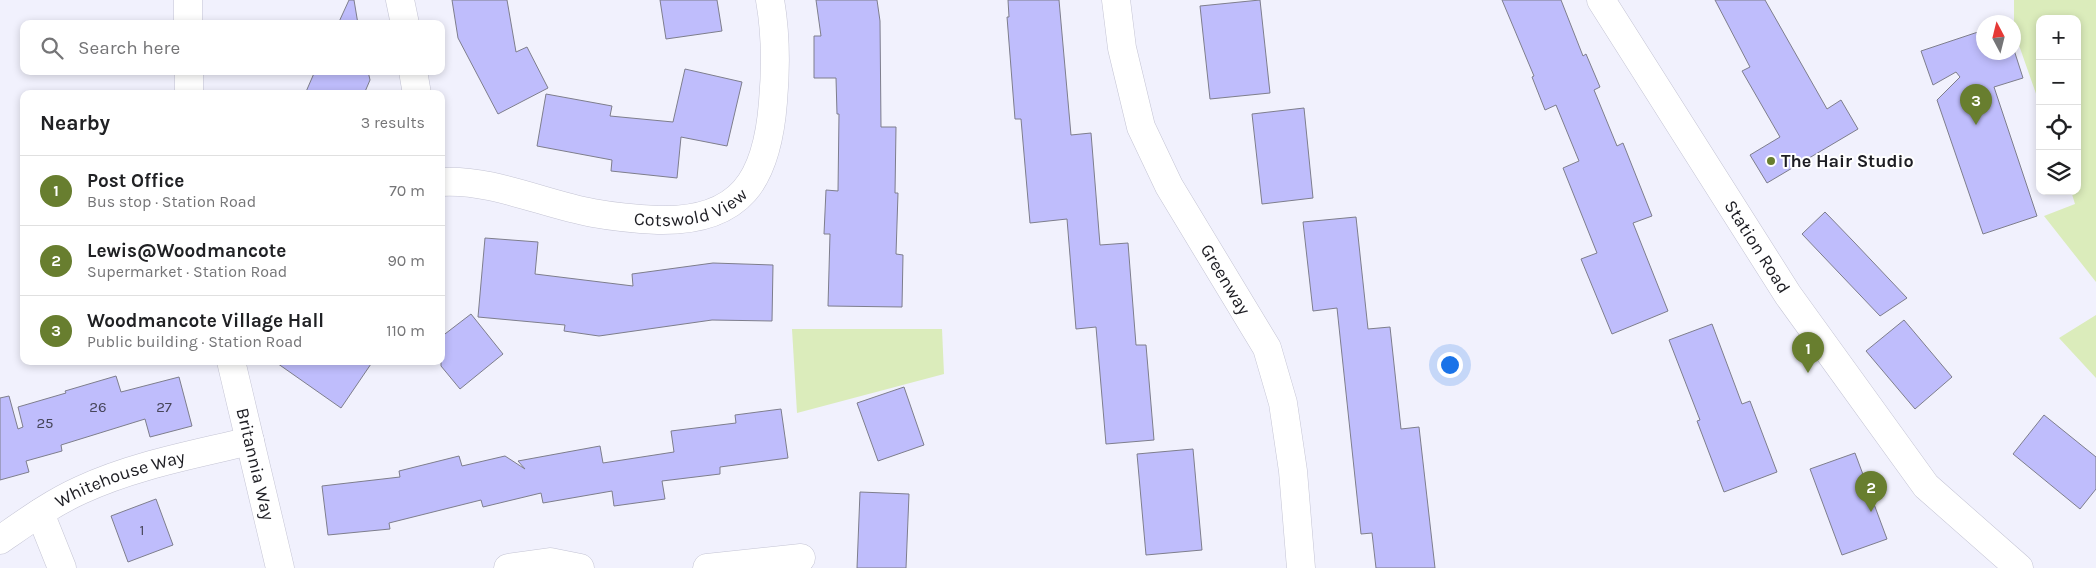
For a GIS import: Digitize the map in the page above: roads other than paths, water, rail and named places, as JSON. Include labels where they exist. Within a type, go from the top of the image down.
[{"type":"street","points":[[188,0],[188,20]]},
{"type":"street","points":[[400,0],[404,20]]},
{"type":"street","name":"Cotswold View","points":[[445,182],[485,185],[593,213],[631,219],[686,220],[705,216],[723,209],[736,200],[755,178],[763,158],[771,124],[776,54],[770,0]]},
{"type":"street","name":"Greenway","points":[[1116,0],[1122,48],[1141,127],[1169,186],[1267,348],[1283,403],[1290,452],[1301,568]]},
{"type":"street","name":"Station Road","points":[[1601,0],[1788,295],[1926,486],[2019,568]]},
{"type":"street","points":[[189,75],[189,90]]},
{"type":"street","points":[[414,75],[416,90]]},
{"type":"street","name":"Britannia Way","points":[[232,365],[280,568]]},
{"type":"street","name":"Whitehouse Way","points":[[0,540],[40,513],[80,490],[133,470],[250,441]]},
{"type":"street","points":[[40,513],[62,568]]},
{"type":"street","points":[[707,568],[801,558]]},
{"type":"street","points":[[508,568],[550,562],[580,568]]},
{"type":"place","name":"Woodmancote Village Hall","points":[[1976,125]]},
{"type":"place","name":"The Hair Studio","points":[[1771,161]]},
{"type":"place","name":"Post Office","points":[[1808,373]]},
{"type":"place","name":"Lewis@Woodmancote","points":[[1871,512]]}]
